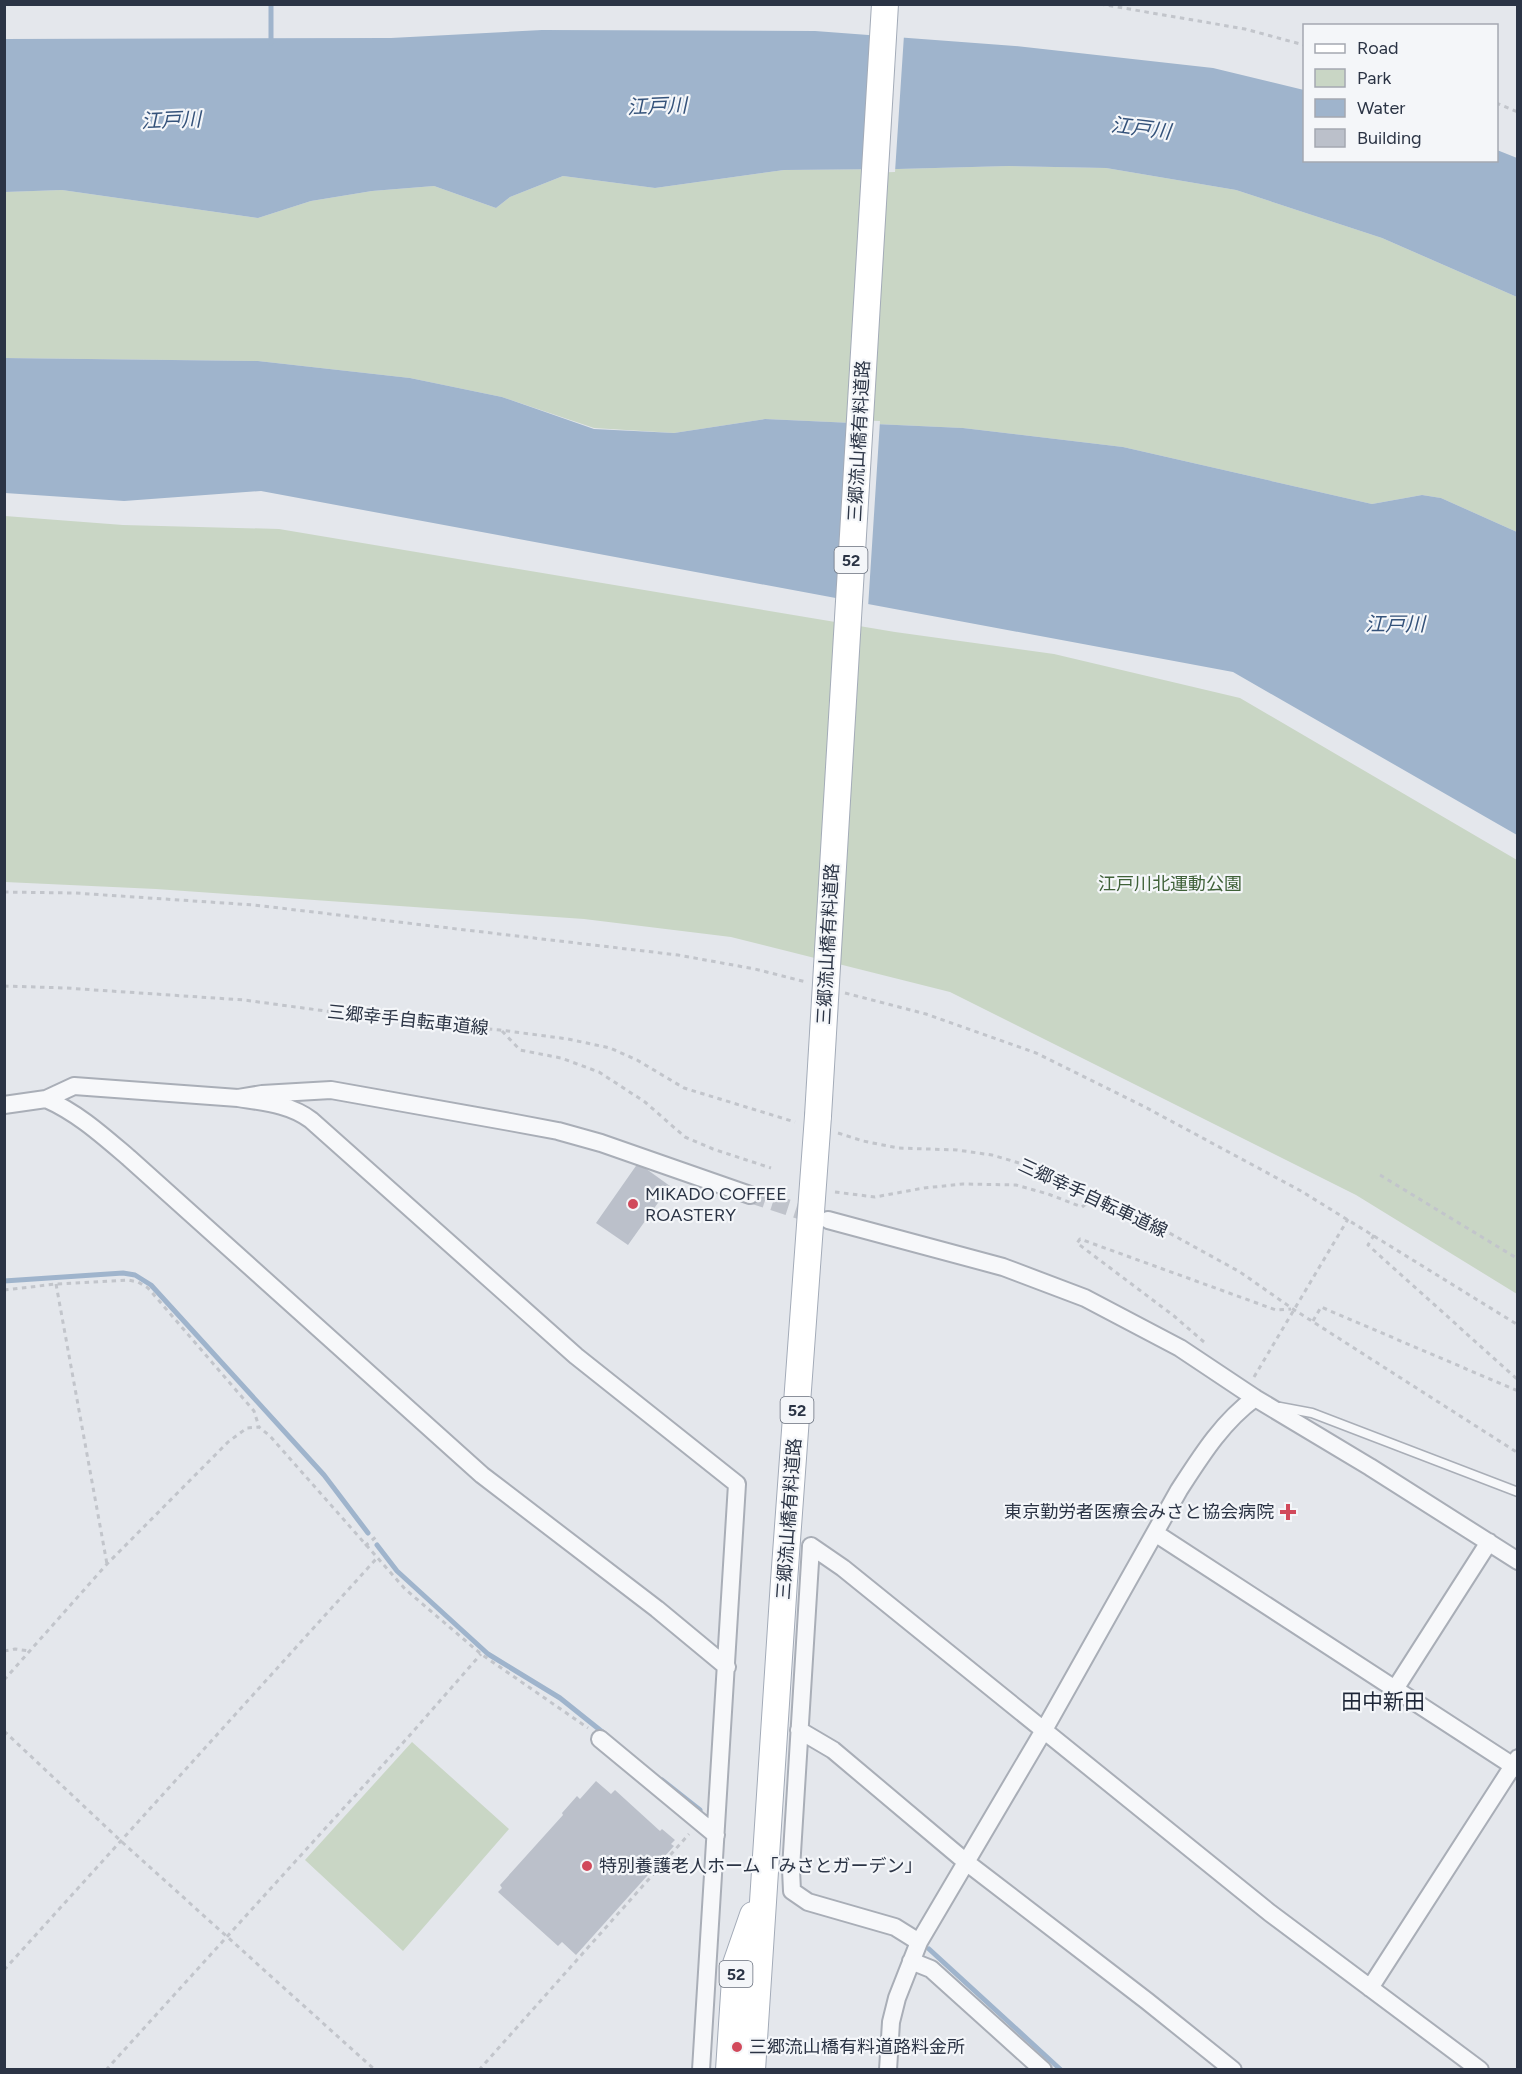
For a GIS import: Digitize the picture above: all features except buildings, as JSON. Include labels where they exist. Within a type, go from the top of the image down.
[{"type":"main road","name":"三郷流山橋有料道路","points":[[752,2070],[784,1581],[810,1240],[806,1119],[885,4]]},
{"type":"main road","name":"三郷流山橋有料道路","points":[[729,2070],[736,1964],[763,1883]]},
{"type":"street","points":[[4,1105],[46,1099],[74,1086],[238,1098],[295,1110],[311,1120],[576,1356],[737,1484],[701,2070]]},
{"type":"street","points":[[238,1098],[262,1094],[331,1090],[558,1131],[601,1143],[750,1195]]},
{"type":"street","points":[[46,1099],[84,1120],[129,1158],[482,1475],[657,1609],[727,1667]]},
{"type":"street","points":[[828,1220],[1003,1267],[1052,1284],[1101,1306],[1180,1348],[1257,1395],[1518,1561]]},
{"type":"street","points":[[888,2070],[891,2022],[897,1998],[919,1942],[1044,1730],[1179,1490],[1203,1453],[1239,1410],[1257,1395]]},
{"type":"street","points":[[1155,1533],[1395,1689],[1516,1764],[1370,1988]]},
{"type":"street","points":[[1395,1689],[1489,1542]]},
{"type":"street","points":[[919,1942],[895,1927],[808,1902],[792,1892],[791,1869],[811,1546],[843,1568],[1270,1913],[1480,2070]]},
{"type":"street","points":[[799,1730],[832,1750],[966,1862],[1233,2070]]},
{"type":"street","points":[[600,1739],[716,1835]]},
{"type":"street","points":[[911,1961],[931,1969],[1043,2070]]},
{"type":"lane","points":[[1257,1395],[1312,1413],[1518,1492]]},
{"type":"path","points":[[1100,4],[1245,29],[1303,44]]},
{"type":"path","points":[[1498,103],[1518,112]]},
{"type":"path","points":[[4,892],[75,893],[254,905],[678,956],[755,969],[812,984]]},
{"type":"path","name":"三郷幸手自転車道線","points":[[4,986],[244,1000],[407,1022],[500,1030],[568,1039],[610,1048],[637,1060],[684,1088],[806,1119]]},
{"type":"path","points":[[834,990],[926,1014],[1036,1053],[1145,1107],[1301,1191],[1518,1325]]},
{"type":"path","points":[[500,1030],[520,1050],[561,1058],[599,1072],[645,1102],[685,1137],[771,1168]]},
{"type":"path","name":"三郷幸手自転車道線","points":[[838,1133],[863,1142],[898,1148],[957,1150],[992,1155],[1036,1168],[1094,1198],[1153,1224],[1239,1272],[1518,1453]]},
{"type":"path","points":[[1380,1175],[1518,1259]]},
{"type":"path","points":[[835,1192],[875,1197],[963,1184],[1016,1185],[1082,1207],[1094,1198]]},
{"type":"path","points":[[1257,1395],[1293,1309],[1348,1219]]},
{"type":"path","points":[[1374,1235],[1368,1245],[1518,1380]]},
{"type":"path","points":[[1207,1344],[1174,1316],[1077,1243],[1080,1239],[1276,1310],[1293,1309]]},
{"type":"path","points":[[4,1290],[56,1284],[128,1280],[138,1282],[148,1288],[254,1411],[259,1427],[270,1436],[376,1559],[405,1589],[481,1654],[596,1733],[600,1739]]},
{"type":"path","points":[[56,1284],[107,1564]]},
{"type":"path","points":[[1313,1321],[1322,1307],[1518,1391]]},
{"type":"path","points":[[4,1680],[107,1564],[228,1442],[247,1428],[259,1427]]},
{"type":"path","points":[[365,1546],[377,1536]]},
{"type":"path","points":[[4,1970],[376,1559]]},
{"type":"path","points":[[4,1651],[15,1649],[29,1651]]},
{"type":"path","points":[[106,2070],[481,1654]]},
{"type":"path","points":[[4,1731],[122,1842],[375,2070]]},
{"type":"path","points":[[479,2070],[700,1821]]},
{"type":"green space","points":[[1009,166],[1106,168],[1236,190],[1382,238],[1517,297],[1517,532],[1441,498],[1422,495],[1372,504],[1123,447],[963,428],[765,419],[674,433],[594,428],[502,397],[410,378],[258,361],[5,358],[4,192],[62,190],[258,218],[311,201],[372,191],[434,186],[496,208],[510,197],[563,176],[655,188],[784,170]]},
{"type":"green space","name":"江戸川北運動公園","points":[[5,516],[123,525],[279,529],[895,632],[1054,654],[1240,698],[1517,860],[1517,1294],[1356,1195],[950,992],[731,937],[584,919],[156,889],[5,882]]},
{"type":"green space","points":[[412,1742],[509,1829],[403,1951],[305,1860]]},
{"type":"water","name":"江戸川","points":[[542,30],[815,31],[1015,46],[1213,68],[1303,90],[1303,162],[1498,162],[1498,150],[1517,158],[1517,297],[1382,238],[1236,190],[1106,168],[1009,166],[784,170],[655,188],[563,176],[510,197],[496,208],[434,186],[372,191],[311,201],[258,218],[62,190],[5,192],[4,39],[391,38]]},
{"type":"water","name":"江戸川","points":[[4,358],[258,361],[410,378],[502,397],[594,429],[674,433],[765,419],[963,428],[1123,447],[1372,504],[1422,495],[1441,498],[1517,532],[1517,835],[1233,672],[261,491],[124,501],[5,493]]},
{"type":"pier","points":[[871,32],[904,35],[895,172],[863,173]]},
{"type":"pier","points":[[848,420],[880,421],[868,608],[837,602]]},
{"type":"waterway","points":[[271,4],[271,43]]},
{"type":"waterway","points":[[4,1281],[123,1273],[135,1275],[151,1285],[324,1475],[368,1533]]},
{"type":"waterway","points":[[377,1545],[397,1571],[488,1654],[560,1698],[605,1734]]},
{"type":"waterway","points":[[662,1780],[700,1810]]},
{"type":"waterway","points":[[929,1949],[1061,2070]]},
{"type":"tunnel","points":[[750,1195],[818,1217]]},
{"type":"place","name":"MIKADO COFFEE ROASTERY","points":[[633,1204]]},
{"type":"place","name":"東京勤労者医療会みさと協会病院","points":[[1288,1512]]},
{"type":"place","name":"特別養護老人ホーム「みさとガーデン」","points":[[587,1866]]},
{"type":"place","name":"三郷流山橋有料道路料金所","points":[[737,2047]]},
{"type":"district","name":"田中新田","points":[[1383,1702]]}]
